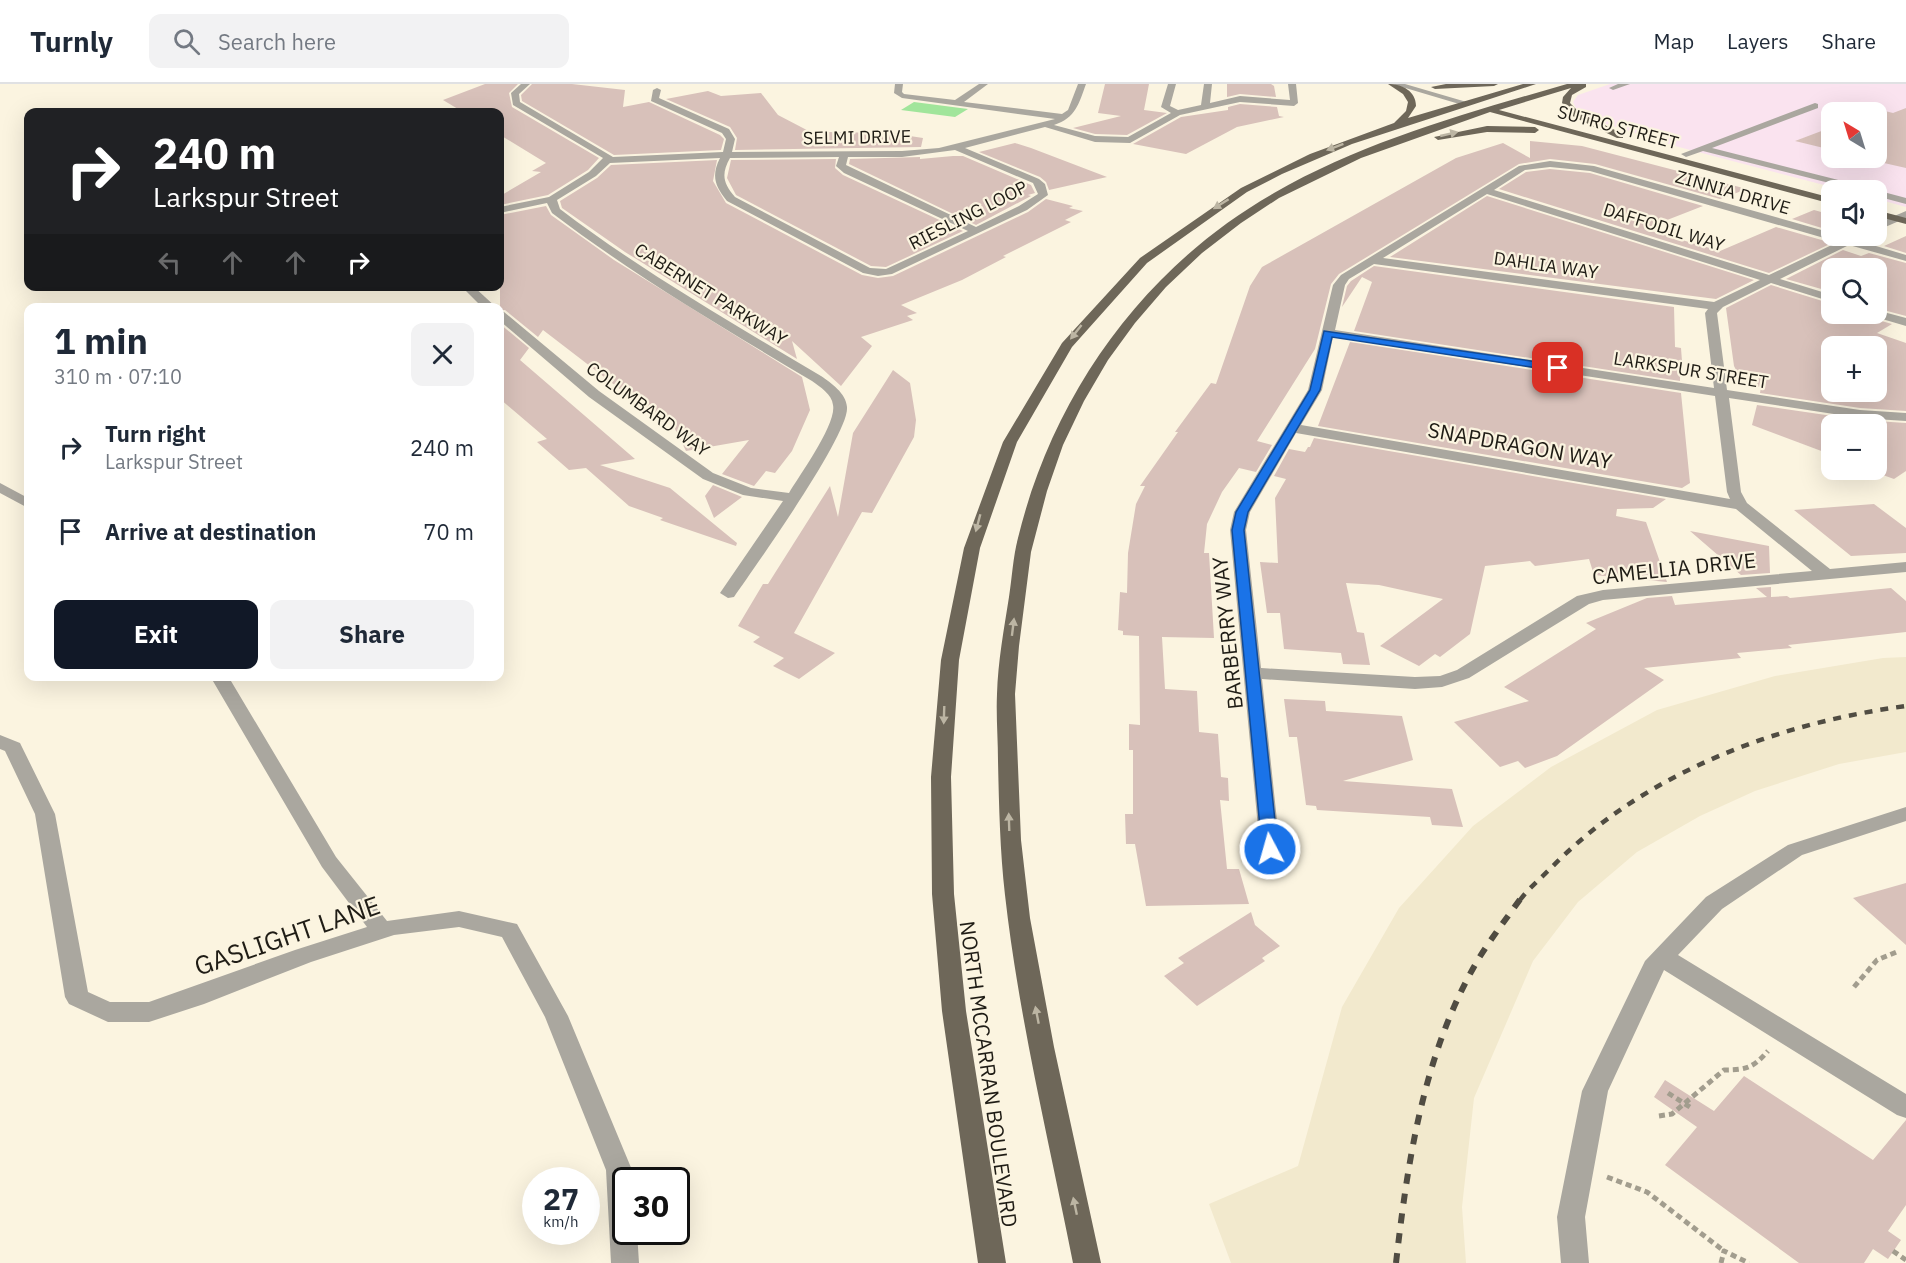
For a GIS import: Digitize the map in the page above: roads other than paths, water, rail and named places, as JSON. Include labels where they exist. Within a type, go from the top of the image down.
[{"type":"main road","points":[[1390,126],[1401,120],[1413,106],[1412,99],[1406,92],[1394,84]]},
{"type":"main road","points":[[1435,87],[1494,84]]},
{"type":"main road","name":"NORTH MCCARRAN BOULEVARD","points":[[992,1263],[986,1209],[954,1011],[944,905],[942,800],[944,700],[954,623],[981,510],[999,462],[1039,385],[1078,329],[1129,274],[1190,225],[1241,191],[1310,157],[1390,126],[1532,84]]},
{"type":"main road","points":[[1087,1263],[1019,919],[1009,828],[1006,691],[1013,624],[1026,539],[1044,476],[1070,414],[1090,377],[1134,315],[1182,264],[1211,240],[1263,204],[1313,176],[1394,141],[1576,84]]},
{"type":"main road","points":[[1585,84],[1570,92],[1566,103],[1577,115],[1620,136]]},
{"type":"main road","name":"SUTRO STREET","points":[[1480,99],[1821,189]]},
{"type":"main road","name":"SUTRO STREET","points":[[1466,103],[1821,198]]},
{"type":"main road","points":[[1313,176],[1440,136],[1474,130],[1519,129],[1595,138]]},
{"type":"main road","points":[[1666,157],[1686,154]]},
{"type":"main road","points":[[1887,209],[1903,216]]},
{"type":"main road","points":[[1887,214],[1903,216]]},
{"type":"street","points":[[504,209],[552,200],[595,172],[608,157],[516,103],[515,93],[526,84]]},
{"type":"street","points":[[899,84],[898,93],[902,96],[1064,117],[1075,107],[1082,84]]},
{"type":"street","points":[[957,103],[984,84]]},
{"type":"street","points":[[1172,84],[1166,107],[1177,113]]},
{"type":"street","points":[[1205,107],[1208,84]]},
{"type":"street","points":[[1046,125],[1095,139],[1130,140],[1177,113],[1240,99],[1294,103],[1292,84]]},
{"type":"street","name":"SUTRO STREET","points":[[1394,84],[1466,103]]},
{"type":"street","name":"SUTRO STREET","points":[[1421,84],[1480,99]]},
{"type":"street","points":[[1614,88],[1626,84]]},
{"type":"street","points":[[657,90],[654,99],[726,131],[732,138],[732,144],[726,155]]},
{"type":"street","points":[[1686,154],[1815,106]]},
{"type":"street","name":"SELMI DRIVE","points":[[607,160],[726,155],[902,154],[956,147],[1046,125],[1064,117]]},
{"type":"street","name":"RIESLING LOOP","points":[[726,155],[718,179],[723,192],[731,199],[858,268],[879,273],[909,263],[1040,198],[1043,192],[1040,184],[1032,179],[956,147]]},
{"type":"street","points":[[1702,148],[1828,180]]},
{"type":"street","points":[[844,155],[841,166],[847,171],[977,231]]},
{"type":"street","name":"BARBERRY WAY","points":[[1270,849],[1238,530],[1242,512],[1315,390],[1339,285],[1345,277],[1522,168],[1550,164]]},
{"type":"street","name":"ZINNIA DRIVE","points":[[1550,164],[1591,168],[1821,230]]},
{"type":"street","name":"DAFFODIL WAY","points":[[1485,190],[1821,296]]},
{"type":"street","points":[[1887,196],[1906,201]]},
{"type":"street","name":"CABERNET PARKWAY","points":[[552,200],[552,206],[556,211],[596,243],[712,319],[810,375],[836,393],[841,409],[839,423],[728,593]]},
{"type":"street","points":[[1887,223],[1903,216]]},
{"type":"street","points":[[1826,574],[1741,504],[1734,492],[1711,313],[1716,306],[1839,246]]},
{"type":"street","name":"ZINNIA DRIVE","points":[[1873,246],[1906,258]]},
{"type":"street","name":"DAHLIA WAY","points":[[1371,260],[1716,306]]},
{"type":"street","points":[[472,291],[485,303]]},
{"type":"street","points":[[1887,316],[1906,322]]},
{"type":"street","name":"COLUMBARD WAY","points":[[504,318],[594,394],[708,476],[748,492],[792,498]]},
{"type":"street","name":"LARKSPUR STREET","points":[[1328,333],[1860,414],[1906,417]]},
{"type":"street","name":"SNAPDRAGON WAY","points":[[1292,428],[1741,504]]},
{"type":"street","points":[[0,487],[24,502]]},
{"type":"street","name":"CAMELLIA DRIVE","points":[[1252,673],[1415,683],[1442,681],[1463,674],[1583,600],[1603,595],[1906,567]]},
{"type":"street","points":[[222,681],[329,862],[382,931]]},
{"type":"street","name":"GASLIGHT LANE","points":[[0,741],[13,747],[45,814],[77,997],[108,1012],[149,1012],[196,998],[303,956],[394,927],[459,920],[508,930],[556,1016],[619,1170],[625,1263]]},
{"type":"street","points":[[1575,1263],[1571,1217],[1595,1091],[1653,967],[1714,903],[1795,850],[1906,814]]},
{"type":"street","points":[[1662,957],[1906,1107]]},
{"type":"railway","points":[[1520,900],[1588,834],[1628,805],[1670,779],[1715,758],[1809,725],[1906,706]]},
{"type":"railway","points":[[1396,1263],[1406,1184],[1421,1106],[1445,1030],[1460,993],[1479,958],[1521,898]]}]
